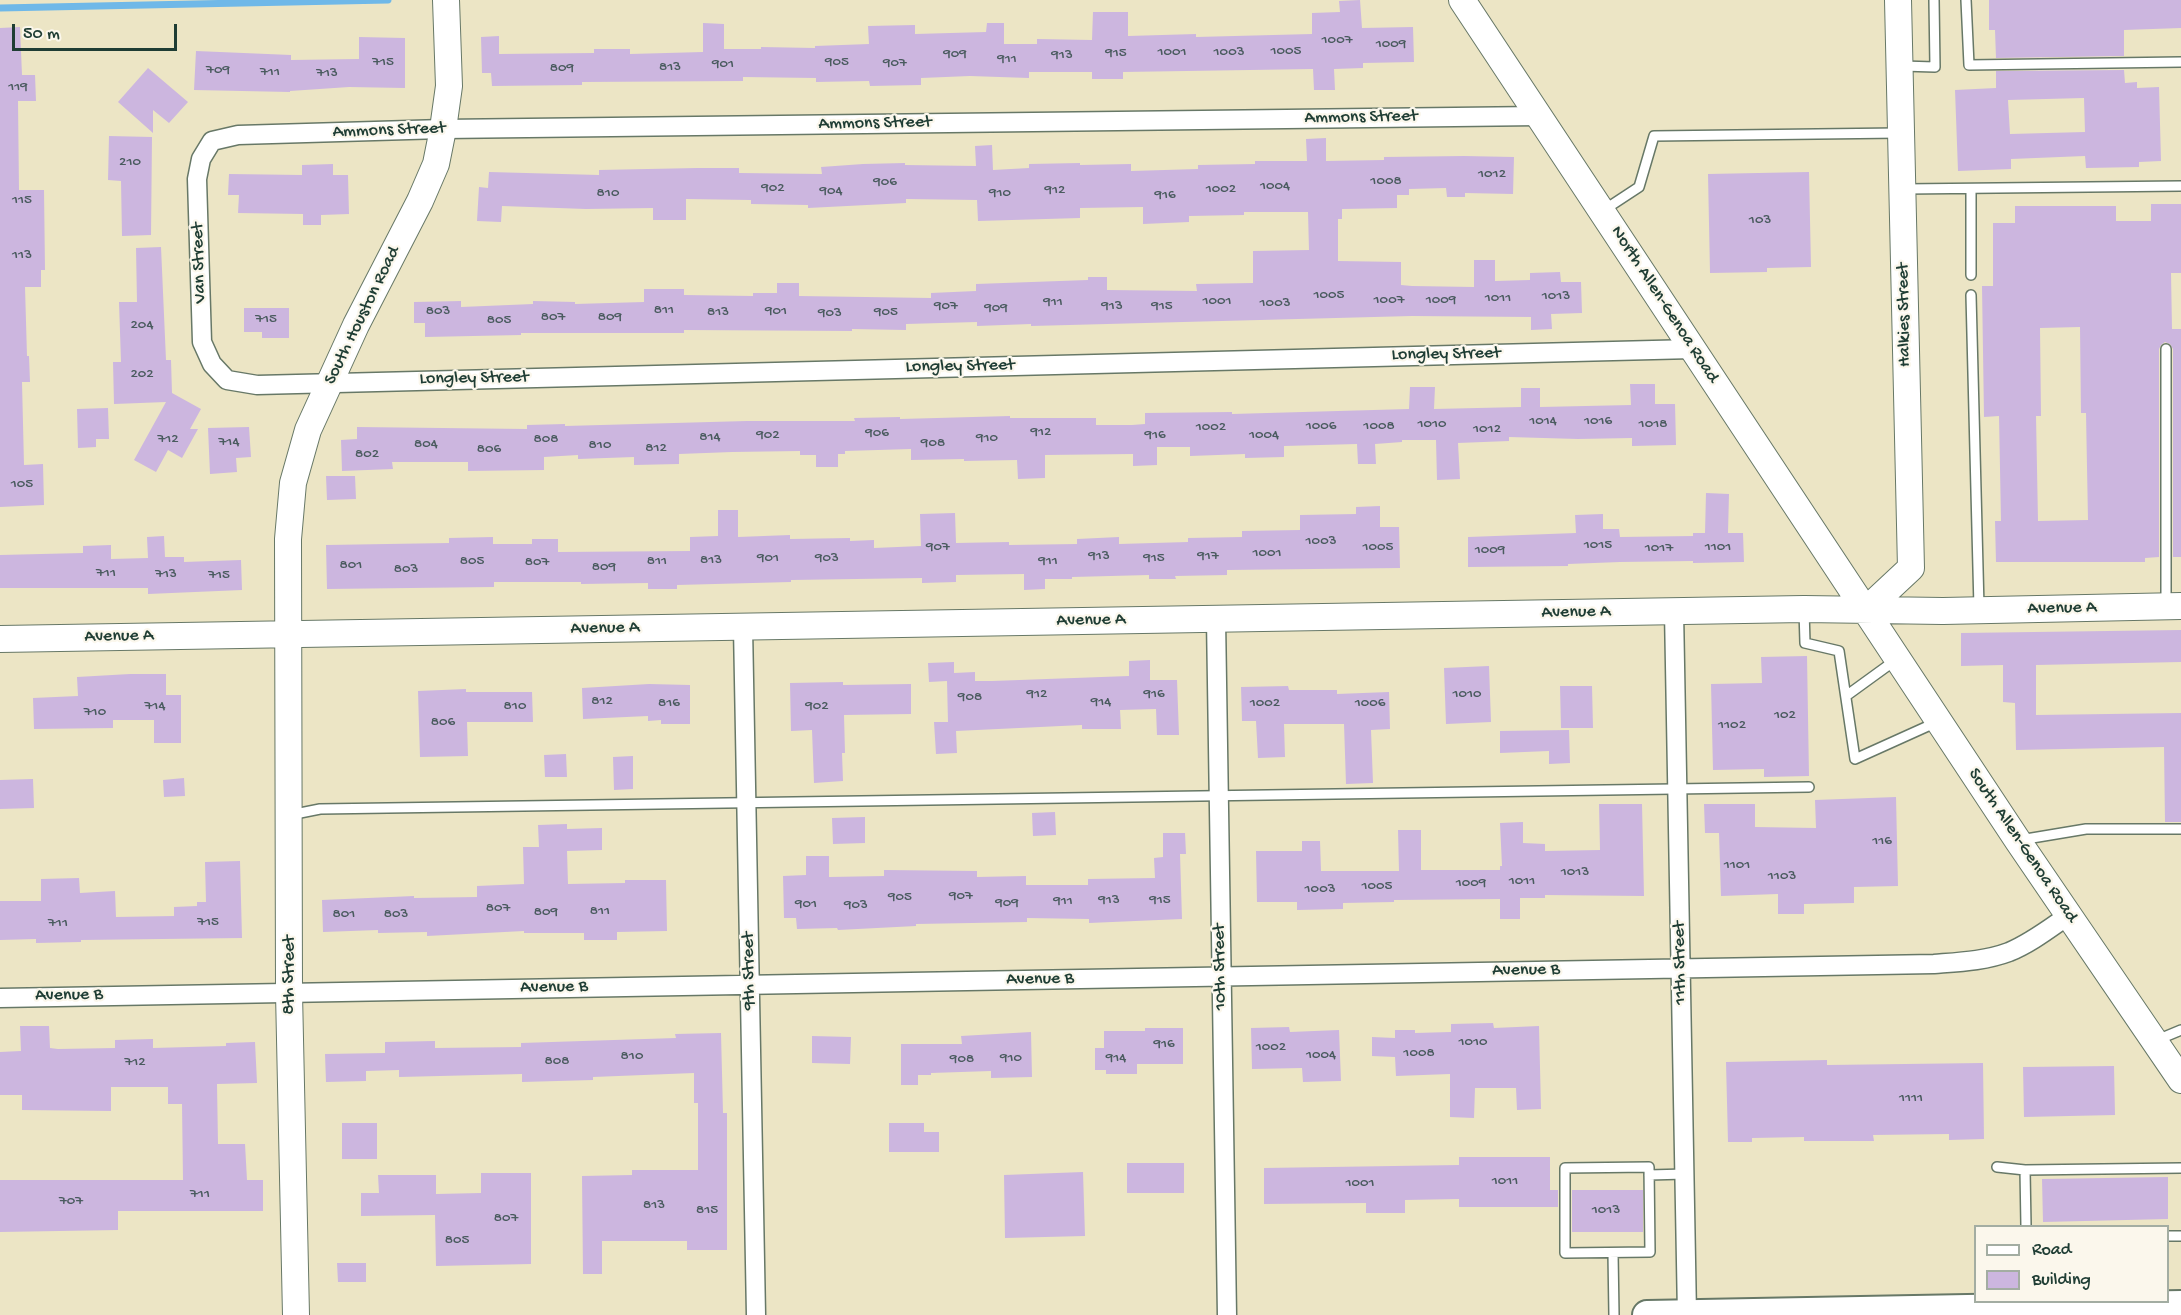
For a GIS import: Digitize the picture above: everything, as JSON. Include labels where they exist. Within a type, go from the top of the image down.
[{"type":"main road","points":[[1647,1315],[1978,1312],[2027,1305],[2148,1307],[2181,1305]]},
{"type":"street","name":"South Houston Road","points":[[290,634],[288,539],[293,483],[308,430],[329,382],[420,201],[436,164],[449,86],[446,0]]},
{"type":"street","name":"North Allen-Genoa Road","points":[[1462,0],[1866,610]]},
{"type":"street","name":"Halkies Street","points":[[1866,610],[1911,568],[1898,0]]},
{"type":"street","name":"Ammons Street","points":[[212,141],[238,135],[443,129],[1539,116]]},
{"type":"street","name":"Van Street","points":[[212,141],[201,159],[197,179],[202,342],[212,364],[227,380]]},
{"type":"street","name":"Longley Street","points":[[227,380],[257,385],[1693,349]]},
{"type":"street","name":"Avenue A","points":[[0,639],[1804,609],[1979,610],[2173,606]]},
{"type":"street","name":"South Allen-Genoa Road","points":[[1866,610],[2018,841],[2181,1080]]},
{"type":"street","name":"11th Street","points":[[1674,611],[1687,1315]]},
{"type":"street","name":"10th Street","points":[[1216,619],[1227,1315]]},
{"type":"street","name":"9th Street","points":[[743,627],[756,1315]]},
{"type":"street","name":"8th Street","points":[[290,634],[289,993],[296,1315]]},
{"type":"street","name":"Avenue B","points":[[0,998],[1934,964],[1977,960],[2007,952],[2025,944],[2069,915]]},
{"type":"lane","points":[[1900,66],[1935,67],[1934,0]]},
{"type":"lane","points":[[1966,0],[1969,65],[2181,62]]},
{"type":"lane","points":[[1602,211],[1639,187],[1654,136],[1901,132]]},
{"type":"lane","points":[[1902,189],[2181,186]]},
{"type":"lane","points":[[1971,189],[1971,275]]},
{"type":"lane","points":[[1971,295],[1979,610]]},
{"type":"lane","points":[[2166,349],[2173,606]]},
{"type":"lane","points":[[1804,609],[1805,643],[1839,651],[1855,759],[1939,721]]},
{"type":"lane","points":[[1846,696],[1898,658]]},
{"type":"lane","points":[[290,815],[320,809],[1809,787]]},
{"type":"lane","points":[[2018,841],[2086,829],[2181,829]]},
{"type":"lane","points":[[2155,1041],[2181,1030]]},
{"type":"lane","points":[[1650,1167],[1650,1175],[1650,1252],[1565,1253],[1565,1168],[1650,1167]]},
{"type":"lane","points":[[1997,1167],[2025,1170],[2181,1168]]},
{"type":"lane","points":[[2025,1170],[2026,1225]]},
{"type":"lane","points":[[1650,1175],[1685,1174]]},
{"type":"lane","points":[[1613,1253],[1614,1315]]},
{"type":"building","points":[[1360,0],[1362,28],[1413,27],[1414,62],[1363,63],[1363,68],[1334,69],[1335,90],[1314,90],[1313,69],[1123,72],[1123,79],[1092,79],[1092,72],[1029,72],[1029,78],[970,76],[921,78],[921,85],[870,86],[869,81],[816,82],[816,78],[743,77],[743,81],[582,82],[582,85],[492,86],[491,73],[482,73],[481,37],[499,36],[499,54],[594,53],[594,49],[630,49],[630,54],[703,52],[703,23],[724,24],[724,49],[761,49],[761,47],[815,48],[815,46],[869,44],[868,26],[915,25],[915,34],[986,32],[987,23],[1004,23],[1004,44],[1037,44],[1037,39],[1092,40],[1093,12],[1128,12],[1128,36],[1312,34],[1312,13],[1340,12],[1339,1]]},
{"type":"building","points":[[1989,0],[2181,0],[2181,28],[2124,30],[2124,56],[1996,58],[1995,30],[1989,30]]},
{"type":"building","points":[[20,27],[22,75],[35,75],[36,101],[18,101],[19,190],[44,190],[45,270],[41,270],[41,287],[25,287],[30,382],[22,382],[24,465],[43,464],[44,505],[0,507],[0,28]]},
{"type":"building","points":[[359,37],[405,38],[405,88],[349,87],[290,92],[194,90],[196,51],[291,55],[291,60],[359,59]]},
{"type":"building","points":[[148,68],[188,102],[169,123],[153,110],[153,133],[118,102]]},
{"type":"building","points":[[2124,70],[2125,83],[2137,82],[2137,88],[2159,87],[2161,161],[2139,162],[2139,167],[2086,168],[2085,156],[2011,159],[2011,169],[1958,171],[1955,90],[1996,88],[1996,71]],"holes":[[[2084,98],[2085,132],[2010,134],[2008,100]]]},
{"type":"building","points":[[109,136],[152,137],[151,235],[122,236],[121,181],[108,180]]},
{"type":"building","points":[[1326,138],[1326,161],[1384,160],[1384,157],[1514,157],[1513,194],[1465,193],[1465,197],[1447,197],[1446,188],[1409,189],[1409,195],[1397,195],[1397,208],[1342,209],[1342,219],[1338,219],[1338,261],[1401,262],[1401,285],[1412,286],[1474,287],[1474,260],[1495,260],[1495,281],[1530,280],[1530,273],[1560,272],[1561,282],[1581,282],[1582,313],[1551,314],[1552,329],[1531,330],[1531,317],[1412,316],[1031,326],[1031,324],[977,326],[977,322],[906,324],[906,330],[684,330],[684,333],[521,333],[521,335],[425,337],[425,323],[414,323],[414,302],[461,301],[461,307],[533,304],[533,301],[575,302],[575,304],[644,302],[644,289],[684,289],[684,295],[753,296],[753,293],[777,293],[777,283],[799,283],[799,296],[931,298],[931,293],[976,291],[976,284],[1088,280],[1088,277],[1107,277],[1107,290],[1197,291],[1196,284],[1253,283],[1253,251],[1309,250],[1308,212],[1244,212],[1244,215],[1189,216],[1189,222],[1143,224],[1143,207],[1080,208],[1080,218],[978,221],[977,200],[906,199],[906,203],[808,208],[808,205],[751,204],[751,200],[686,199],[686,220],[653,220],[653,208],[586,209],[502,206],[501,222],[477,221],[479,187],[488,188],[489,172],[599,175],[599,170],[739,168],[739,173],[822,174],[821,167],[863,164],[976,166],[975,146],[992,145],[993,170],[1029,168],[1029,164],[1080,163],[1080,165],[1131,164],[1131,171],[1198,169],[1198,165],[1255,164],[1255,161],[1307,161],[1306,139]]},
{"type":"building","points":[[333,164],[333,175],[348,175],[349,214],[321,215],[321,225],[303,225],[303,214],[238,213],[239,195],[228,195],[229,174],[302,175],[302,165]]},
{"type":"building","points":[[1809,172],[1811,267],[1767,268],[1767,272],[1710,273],[1708,174]]},
{"type":"building","points":[[2151,204],[2181,204],[2181,273],[2171,273],[2172,329],[2181,329],[2181,557],[2173,557],[2173,349],[2165,342],[2159,349],[2159,557],[2145,558],[2145,562],[1996,562],[1995,521],[2001,521],[1999,416],[1984,417],[1982,286],[1993,286],[1993,223],[2015,223],[2015,206],[2116,206],[2116,221],[2151,221]],"holes":[[[2080,327],[2081,413],[2086,413],[2088,520],[2038,521],[2036,416],[2041,416],[2040,328]]]},
{"type":"building","points":[[161,247],[166,360],[171,360],[172,393],[201,409],[190,429],[198,429],[182,458],[168,450],[156,472],[134,460],[166,402],[114,404],[113,362],[121,362],[119,302],[137,302],[136,248]]},
{"type":"building","points":[[244,308],[289,308],[289,338],[262,338],[262,332],[244,332]]},
{"type":"building","points":[[1630,384],[1655,384],[1655,404],[1675,404],[1676,445],[1632,446],[1632,438],[1509,437],[1509,441],[1458,443],[1460,479],[1437,480],[1436,440],[1402,440],[1402,442],[1375,444],[1376,464],[1358,464],[1357,444],[1284,446],[1284,457],[1245,458],[1245,454],[1190,456],[1190,447],[1157,447],[1157,465],[1133,466],[1133,454],[1045,455],[1045,478],[1018,479],[1017,460],[911,460],[911,449],[845,451],[845,454],[838,454],[838,467],[816,467],[816,455],[800,455],[800,451],[679,454],[679,464],[634,465],[634,457],[578,459],[578,455],[544,457],[544,470],[468,471],[468,462],[392,462],[393,469],[342,471],[341,440],[357,439],[357,427],[527,429],[527,425],[855,421],[854,418],[1010,416],[1010,418],[1096,418],[1096,425],[1132,425],[1145,424],[1145,413],[1232,412],[1232,414],[1409,409],[1410,387],[1435,387],[1434,409],[1521,407],[1521,388],[1540,388],[1540,407],[1631,405]]},
{"type":"building","points":[[108,408],[109,439],[96,439],[96,447],[78,448],[77,409]]},
{"type":"building","points":[[249,427],[251,457],[236,458],[237,472],[210,474],[208,428]]},
{"type":"building","points":[[326,476],[355,476],[356,499],[327,500]]},
{"type":"building","points":[[1706,493],[1729,494],[1728,533],[1743,533],[1744,562],[1620,562],[1568,564],[1568,566],[1468,567],[1468,537],[1576,533],[1575,515],[1603,514],[1603,529],[1619,529],[1620,537],[1693,536],[1693,533],[1705,533]]},
{"type":"building","points":[[1380,506],[1380,527],[1399,527],[1400,568],[1227,570],[1227,575],[1175,576],[1176,579],[1149,579],[1149,575],[1072,577],[1072,579],[1045,579],[1045,589],[1024,590],[1024,574],[956,575],[956,582],[922,583],[922,578],[791,580],[791,582],[677,585],[677,589],[648,589],[648,583],[494,582],[494,587],[327,589],[326,545],[449,543],[449,538],[493,537],[493,544],[532,544],[532,539],[558,539],[558,552],[690,551],[690,537],[718,536],[718,510],[738,510],[738,537],[790,535],[790,539],[850,538],[850,541],[874,540],[874,548],[921,546],[920,514],[955,513],[956,543],[1077,544],[1077,539],[1119,537],[1119,544],[1188,542],[1188,538],[1242,537],[1242,531],[1300,530],[1300,515],[1356,514],[1356,507]]},
{"type":"building","points":[[164,536],[165,557],[184,557],[184,562],[241,560],[242,590],[148,594],[148,588],[0,588],[0,555],[83,553],[83,546],[111,545],[111,559],[148,558],[147,537]]},
{"type":"building","points":[[2181,630],[2181,662],[2036,665],[2036,715],[2181,713],[2181,822],[2165,822],[2164,747],[2016,750],[2015,703],[2003,702],[2003,665],[1961,666],[1961,633]]},
{"type":"building","points":[[1807,656],[1809,776],[1764,777],[1764,769],[1713,770],[1711,684],[1762,683],[1761,657]]},
{"type":"building","points":[[1150,660],[1150,680],[1177,680],[1179,735],[1157,735],[1156,709],[1120,710],[1121,729],[1082,729],[1082,725],[956,731],[957,753],[936,754],[934,722],[948,722],[947,681],[929,682],[928,663],[954,662],[954,673],[975,672],[975,681],[992,681],[1129,676],[1129,661]]},
{"type":"building","points":[[1489,666],[1491,722],[1446,724],[1444,668]]},
{"type":"building","points":[[166,674],[166,695],[181,695],[181,743],[154,743],[154,720],[113,720],[113,728],[34,729],[33,698],[78,696],[77,677]]},
{"type":"building","points":[[843,682],[843,685],[911,684],[911,714],[844,715],[843,781],[814,783],[812,730],[791,731],[790,683]]},
{"type":"building","points":[[649,684],[690,685],[690,724],[661,724],[661,720],[648,721],[648,716],[583,719],[582,688]]},
{"type":"building","points":[[1288,686],[1289,690],[1337,690],[1337,694],[1389,692],[1390,729],[1371,730],[1373,783],[1346,784],[1344,724],[1284,724],[1285,757],[1258,758],[1256,721],[1242,721],[1241,687]]},
{"type":"building","points":[[1560,686],[1592,686],[1593,728],[1561,728]]},
{"type":"building","points":[[466,689],[466,692],[532,692],[533,722],[467,722],[468,756],[420,757],[418,691]]},
{"type":"building","points":[[1569,730],[1570,763],[1549,764],[1549,751],[1500,753],[1500,731]]},
{"type":"building","points":[[566,754],[567,777],[545,777],[544,755]]},
{"type":"building","points":[[633,756],[633,789],[614,790],[613,757]]},
{"type":"building","points":[[184,778],[185,796],[164,797],[163,780]]},
{"type":"building","points":[[33,779],[34,808],[0,809],[0,780]]},
{"type":"building","points":[[1896,797],[1898,886],[1854,887],[1854,903],[1804,904],[1804,914],[1778,914],[1778,894],[1721,896],[1719,833],[1705,833],[1704,804],[1755,804],[1755,827],[1816,828],[1815,800]]},
{"type":"building","points":[[1599,804],[1642,804],[1644,896],[1545,895],[1545,898],[1520,898],[1520,919],[1500,919],[1500,899],[1394,900],[1394,902],[1343,903],[1343,909],[1297,910],[1297,902],[1257,902],[1256,851],[1302,851],[1302,841],[1320,841],[1321,871],[1399,871],[1398,830],[1421,830],[1421,870],[1500,870],[1502,866],[1500,823],[1523,822],[1523,843],[1545,844],[1545,851],[1600,850]]},
{"type":"building","points":[[1055,812],[1056,835],[1033,836],[1032,813]]},
{"type":"building","points":[[865,817],[865,843],[833,844],[832,818]]},
{"type":"building","points":[[567,824],[567,829],[602,828],[602,850],[567,851],[568,884],[666,880],[667,931],[617,932],[617,940],[584,940],[584,933],[524,933],[524,931],[427,936],[427,932],[378,933],[378,930],[323,932],[322,900],[414,896],[414,898],[477,897],[477,886],[524,884],[523,847],[539,847],[538,825]]},
{"type":"building","points":[[1163,833],[1185,833],[1186,854],[1180,854],[1182,919],[1089,923],[1089,919],[1027,918],[1027,922],[916,924],[916,926],[838,930],[837,928],[797,929],[796,918],[784,918],[783,876],[806,875],[806,856],[829,856],[829,877],[884,876],[884,870],[977,871],[977,877],[1026,876],[1026,885],[1088,885],[1088,879],[1155,878],[1154,858],[1163,857]]},
{"type":"building","points":[[240,861],[242,938],[81,940],[81,942],[36,943],[36,939],[0,940],[0,901],[41,901],[41,879],[79,878],[80,893],[115,891],[116,917],[174,916],[174,907],[197,906],[197,902],[206,902],[205,862]]},
{"type":"building","points":[[1493,1023],[1494,1028],[1539,1026],[1541,1109],[1517,1110],[1516,1088],[1475,1088],[1474,1118],[1450,1117],[1450,1074],[1396,1076],[1395,1057],[1372,1056],[1372,1037],[1395,1038],[1395,1030],[1415,1030],[1415,1033],[1451,1032],[1451,1024]]},
{"type":"building","points":[[20,1026],[49,1026],[50,1048],[58,1049],[115,1048],[115,1040],[153,1039],[153,1048],[226,1046],[226,1043],[255,1042],[257,1083],[217,1084],[218,1144],[245,1144],[247,1180],[263,1180],[263,1211],[118,1211],[118,1230],[0,1232],[0,1180],[183,1180],[182,1104],[168,1104],[168,1087],[111,1087],[111,1111],[22,1110],[22,1095],[0,1095],[0,1052],[21,1051]]},
{"type":"building","points":[[1289,1027],[1290,1032],[1339,1030],[1341,1081],[1303,1082],[1302,1068],[1252,1069],[1251,1028]]},
{"type":"building","points":[[1145,1028],[1183,1028],[1183,1064],[1137,1064],[1137,1074],[1106,1074],[1106,1070],[1095,1070],[1095,1048],[1104,1048],[1104,1031],[1145,1031]]},
{"type":"building","points":[[1031,1032],[1032,1077],[991,1078],[991,1071],[931,1073],[931,1075],[918,1075],[918,1085],[901,1085],[901,1044],[962,1044],[961,1036]]},
{"type":"building","points":[[721,1033],[723,1113],[727,1113],[727,1250],[687,1250],[687,1241],[602,1241],[602,1274],[583,1274],[582,1176],[632,1175],[632,1170],[698,1170],[698,1103],[694,1103],[694,1073],[522,1082],[522,1074],[399,1077],[399,1070],[366,1071],[366,1081],[326,1082],[325,1054],[385,1053],[385,1042],[435,1041],[435,1048],[521,1047],[521,1043],[676,1038],[675,1034]]},
{"type":"building","points":[[812,1036],[851,1037],[850,1064],[812,1063]]},
{"type":"building","points":[[1827,1060],[1827,1065],[1983,1063],[1984,1139],[1949,1140],[1949,1134],[1873,1135],[1874,1141],[1804,1141],[1804,1137],[1752,1138],[1752,1142],[1728,1142],[1726,1062]]},
{"type":"building","points":[[2114,1066],[2115,1115],[2024,1117],[2023,1067]]},
{"type":"building","points":[[342,1123],[377,1123],[377,1159],[342,1159]]},
{"type":"building","points":[[889,1123],[924,1123],[924,1132],[939,1132],[939,1152],[889,1152]]},
{"type":"building","points":[[1459,1157],[1550,1157],[1550,1190],[1558,1190],[1558,1207],[1459,1207],[1459,1199],[1405,1200],[1405,1213],[1366,1213],[1366,1203],[1264,1204],[1264,1168],[1459,1165]]},
{"type":"building","points":[[1127,1163],[1184,1163],[1184,1193],[1127,1193]]},
{"type":"building","points":[[1083,1172],[1085,1236],[1005,1238],[1004,1175]]},
{"type":"building","points":[[481,1173],[531,1173],[531,1264],[436,1266],[435,1215],[361,1216],[361,1193],[379,1193],[378,1175],[436,1175],[436,1194],[481,1193]]},
{"type":"building","points":[[2168,1177],[2168,1219],[2043,1222],[2042,1179]]},
{"type":"building","points":[[1572,1190],[1643,1190],[1643,1232],[1572,1232]]},
{"type":"building","points":[[337,1263],[366,1263],[366,1282],[338,1282]]},
{"type":"waterway","points":[[0,8],[388,0]]}]
